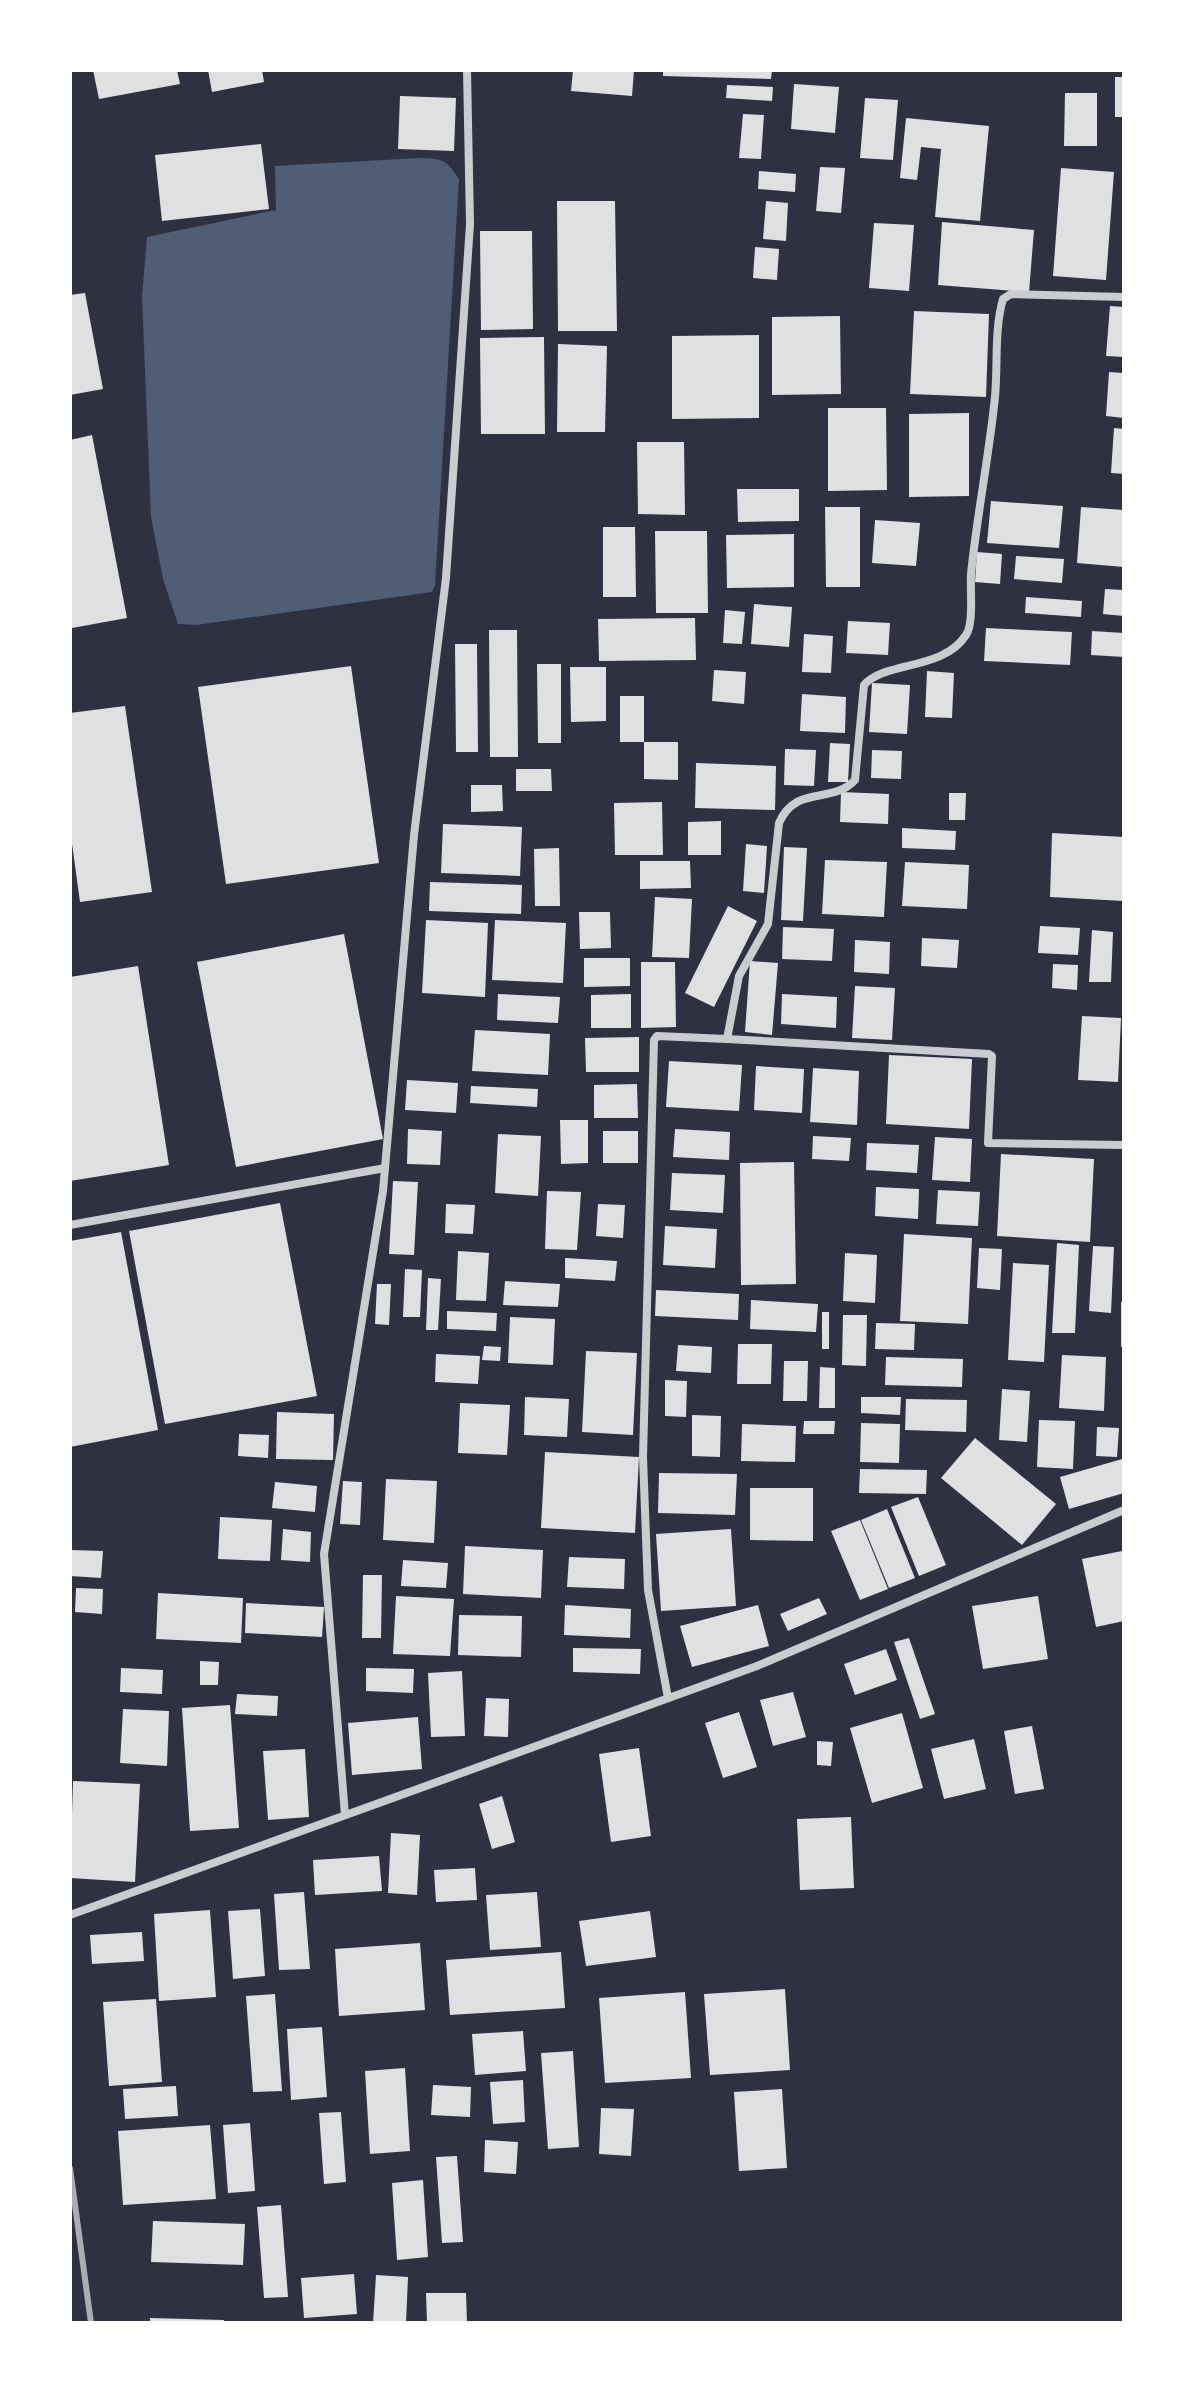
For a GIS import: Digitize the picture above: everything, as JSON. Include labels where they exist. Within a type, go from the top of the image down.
[{"type":"street","points":[[345,1815],[324,1554],[385,1168],[414,835],[446,578],[470,224],[467,70]]},
{"type":"street","points":[[727,1039],[739,976],[768,924],[779,823],[783,812],[808,796],[837,792],[855,780],[864,685],[871,677],[912,667],[942,655],[959,644],[969,632],[972,574],[995,396],[1003,299],[1011,294],[1124,297]]},
{"type":"street","points":[[668,1698],[648,1590],[643,1457],[654,1040],[657,1036],[989,1054],[992,1057],[988,1143],[1124,1145]]},
{"type":"street","points":[[70,1225],[385,1168]]},
{"type":"street","points":[[70,1915],[757,1666],[1124,1510]]},
{"type":"water","points":[[419,158],[443,161],[459,179],[435,585],[432,592],[196,625],[178,624],[163,579],[151,517],[142,297],[147,237],[276,210],[275,166]]},
{"type":"building","points":[[93,70],[177,70],[180,84],[99,99]]},
{"type":"building","points":[[208,70],[262,70],[264,82],[212,92]]},
{"type":"building","points":[[573,70],[634,70],[632,96],[571,91]]},
{"type":"building","points":[[663,70],[772,70],[771,79],[663,76]]},
{"type":"building","points":[[1115,77],[1124,77],[1124,117],[1115,117]]},
{"type":"building","points":[[794,84],[839,87],[835,133],[791,129]]},
{"type":"building","points":[[727,85],[773,87],[772,101],[726,98]]},
{"type":"building","points":[[1065,93],[1097,93],[1097,146],[1064,146]]},
{"type":"building","points":[[400,96],[456,98],[454,151],[398,149]]},
{"type":"building","points":[[865,98],[898,100],[893,160],[860,158]]},
{"type":"building","points":[[743,114],[764,115],[761,159],[739,158]]},
{"type":"building","points":[[906,118],[989,126],[980,221],[935,217],[941,149],[921,147],[917,180],[900,178]]},
{"type":"building","points":[[261,144],[269,209],[162,221],[155,155]]},
{"type":"building","points":[[820,167],[845,168],[841,213],[816,211]]},
{"type":"building","points":[[1061,168],[1114,172],[1106,280],[1053,276]]},
{"type":"building","points":[[759,171],[796,174],[795,192],[758,189]]},
{"type":"building","points":[[557,201],[615,201],[617,331],[558,331]]},
{"type":"building","points":[[766,201],[788,203],[786,241],[763,239]]},
{"type":"building","points":[[942,222],[1034,230],[1029,292],[938,285]]},
{"type":"building","points":[[874,223],[914,225],[909,291],[869,288]]},
{"type":"building","points":[[480,231],[532,231],[533,329],[481,330]]},
{"type":"building","points":[[755,247],[779,249],[777,280],[753,278]]},
{"type":"building","points":[[85,293],[103,389],[70,395],[70,295]]},
{"type":"building","points":[[1110,306],[1124,307],[1124,357],[1106,356]]},
{"type":"building","points":[[914,311],[989,314],[986,397],[910,394]]},
{"type":"building","points":[[840,316],[841,394],[772,395],[772,317]]},
{"type":"building","points":[[759,335],[759,418],[672,419],[672,336]]},
{"type":"building","points":[[544,337],[545,434],[481,434],[480,338]]},
{"type":"building","points":[[558,344],[607,346],[605,432],[557,432]]},
{"type":"building","points":[[1109,372],[1124,373],[1124,418],[1106,416]]},
{"type":"building","points":[[828,408],[886,408],[887,490],[828,491]]},
{"type":"building","points":[[969,413],[969,496],[909,497],[909,414]]},
{"type":"building","points":[[1114,428],[1124,429],[1124,474],[1111,473]]},
{"type":"building","points":[[92,435],[127,618],[72,628],[70,440]]},
{"type":"building","points":[[637,442],[684,442],[685,515],[638,514]]},
{"type":"building","points":[[737,489],[799,489],[799,521],[738,522]]},
{"type":"building","points":[[991,501],[1063,506],[1059,548],[987,543]]},
{"type":"building","points":[[825,507],[860,507],[860,587],[826,587]]},
{"type":"building","points":[[1081,507],[1124,510],[1124,567],[1077,563]]},
{"type":"building","points":[[875,520],[920,523],[916,566],[872,563]]},
{"type":"building","points":[[603,527],[635,527],[636,597],[603,597]]},
{"type":"building","points":[[655,531],[707,531],[708,613],[656,613]]},
{"type":"building","points":[[794,534],[794,587],[727,588],[726,535]]},
{"type":"building","points":[[977,552],[1002,554],[1000,584],[975,582]]},
{"type":"building","points":[[1016,556],[1064,559],[1062,583],[1014,579]]},
{"type":"building","points":[[1105,589],[1124,590],[1124,616],[1103,614]]},
{"type":"building","points":[[1026,597],[1082,601],[1081,617],[1025,613]]},
{"type":"building","points":[[754,604],[792,607],[789,647],[751,644]]},
{"type":"building","points":[[725,610],[745,612],[742,644],[723,643]]},
{"type":"building","points":[[695,618],[696,660],[599,661],[598,619]]},
{"type":"building","points":[[848,621],[890,623],[888,655],[846,653]]},
{"type":"building","points":[[986,628],[1072,632],[1070,665],[984,661]]},
{"type":"building","points":[[489,630],[517,630],[518,757],[490,757]]},
{"type":"building","points":[[1092,631],[1124,633],[1124,657],[1091,655]]},
{"type":"building","points":[[804,634],[833,636],[831,673],[802,672]]},
{"type":"building","points":[[455,644],[477,644],[478,752],[456,752]]},
{"type":"building","points":[[537,664],[561,664],[561,743],[538,743]]},
{"type":"building","points":[[351,666],[379,863],[226,884],[198,687]]},
{"type":"building","points":[[570,667],[606,667],[606,721],[571,722]]},
{"type":"building","points":[[714,670],[746,672],[744,704],[712,701]]},
{"type":"building","points":[[927,671],[954,673],[952,718],[925,717]]},
{"type":"building","points":[[872,683],[910,685],[907,734],[869,732]]},
{"type":"building","points":[[802,694],[846,697],[845,733],[800,731]]},
{"type":"building","points":[[620,696],[644,696],[644,742],[620,742]]},
{"type":"building","points":[[125,706],[152,892],[80,902],[70,829],[70,713]]},
{"type":"building","points":[[644,742],[678,742],[678,780],[644,779]]},
{"type":"building","points":[[830,743],[850,744],[848,782],[828,782]]},
{"type":"building","points":[[785,749],[816,750],[814,786],[784,785]]},
{"type":"building","points":[[872,750],[902,751],[901,779],[871,778]]},
{"type":"building","points":[[696,763],[776,766],[775,810],[695,808]]},
{"type":"building","points":[[516,769],[551,769],[552,791],[516,791]]},
{"type":"building","points":[[471,785],[502,785],[503,811],[471,812]]},
{"type":"building","points":[[841,792],[889,794],[888,824],[840,822]]},
{"type":"building","points":[[949,793],[966,793],[965,820],[949,820]]},
{"type":"building","points":[[662,802],[663,855],[615,855],[614,803]]},
{"type":"building","points":[[721,821],[721,855],[688,855],[688,822]]},
{"type":"building","points":[[443,824],[522,827],[520,876],[441,873]]},
{"type":"building","points":[[902,828],[956,831],[955,850],[902,848]]},
{"type":"building","points":[[1052,833],[1124,837],[1124,901],[1050,897]]},
{"type":"building","points":[[746,844],[767,846],[764,893],[743,891]]},
{"type":"building","points":[[784,847],[807,848],[803,921],[781,920]]},
{"type":"building","points":[[559,848],[560,906],[535,906],[534,849]]},
{"type":"building","points":[[825,860],[887,862],[884,917],[822,914]]},
{"type":"building","points":[[640,861],[690,861],[691,888],[640,889]]},
{"type":"building","points":[[905,862],[969,865],[967,909],[902,906]]},
{"type":"building","points":[[430,882],[522,885],[521,914],[429,911]]},
{"type":"building","points":[[655,897],[692,899],[689,958],[652,957]]},
{"type":"building","points":[[728,906],[757,921],[714,1007],[685,993]]},
{"type":"building","points":[[579,912],[610,912],[611,948],[580,949]]},
{"type":"building","points":[[426,920],[488,923],[485,997],[422,993]]},
{"type":"building","points":[[495,920],[566,923],[563,983],[492,980]]},
{"type":"building","points":[[1040,926],[1080,928],[1078,955],[1038,953]]},
{"type":"building","points":[[783,927],[834,929],[832,961],[782,959]]},
{"type":"building","points":[[1092,930],[1113,932],[1111,982],[1089,982]]},
{"type":"building","points":[[344,934],[383,1139],[236,1167],[197,962]]},
{"type":"building","points":[[922,938],[959,940],[957,968],[921,966]]},
{"type":"building","points":[[855,940],[890,942],[889,974],[854,972]]},
{"type":"building","points":[[584,958],[630,958],[630,986],[584,987]]},
{"type":"building","points":[[750,961],[778,963],[772,1035],[745,1032]]},
{"type":"building","points":[[641,962],[675,962],[676,1027],[641,1028]]},
{"type":"building","points":[[1053,964],[1078,965],[1077,990],[1052,988]]},
{"type":"building","points":[[138,966],[169,1165],[70,1181],[70,977]]},
{"type":"building","points":[[855,986],[895,988],[892,1040],[852,1038]]},
{"type":"building","points":[[498,994],[560,997],[558,1023],[497,1020]]},
{"type":"building","points":[[631,994],[631,1028],[591,1028],[591,995]]},
{"type":"building","points":[[782,994],[837,997],[836,1028],[781,1024]]},
{"type":"building","points":[[1082,1016],[1121,1018],[1118,1082],[1078,1080]]},
{"type":"building","points":[[475,1030],[550,1034],[548,1075],[472,1071]]},
{"type":"building","points":[[639,1037],[639,1072],[586,1072],[585,1038]]},
{"type":"building","points":[[889,1055],[972,1059],[969,1129],[886,1124]]},
{"type":"building","points":[[669,1061],[742,1065],[739,1111],[666,1107]]},
{"type":"building","points":[[756,1066],[804,1069],[802,1113],[754,1110]]},
{"type":"building","points":[[813,1068],[859,1071],[857,1125],[810,1122]]},
{"type":"building","points":[[407,1080],[458,1083],[456,1113],[405,1110]]},
{"type":"building","points":[[637,1084],[638,1118],[594,1118],[594,1085]]},
{"type":"building","points":[[471,1086],[538,1089],[537,1107],[470,1103]]},
{"type":"building","points":[[560,1120],[588,1120],[588,1163],[561,1164]]},
{"type":"building","points":[[408,1129],[442,1131],[440,1165],[407,1164]]},
{"type":"building","points":[[675,1129],[730,1132],[729,1160],[673,1157]]},
{"type":"building","points":[[603,1131],[638,1131],[638,1163],[603,1163]]},
{"type":"building","points":[[498,1134],[541,1136],[538,1196],[495,1193]]},
{"type":"building","points":[[813,1136],[851,1138],[849,1161],[812,1159]]},
{"type":"building","points":[[935,1137],[972,1139],[970,1182],[932,1180]]},
{"type":"building","points":[[867,1143],[919,1145],[917,1173],[866,1170]]},
{"type":"building","points":[[1001,1154],[1094,1159],[1090,1242],[997,1236]]},
{"type":"building","points":[[794,1162],[796,1284],[741,1285],[740,1163]]},
{"type":"building","points":[[672,1173],[725,1175],[723,1213],[670,1210]]},
{"type":"building","points":[[393,1181],[418,1182],[414,1255],[389,1254]]},
{"type":"building","points":[[876,1187],[919,1189],[918,1219],[875,1216]]},
{"type":"building","points":[[938,1190],[980,1192],[978,1226],[936,1224]]},
{"type":"building","points":[[547,1191],[581,1192],[577,1250],[545,1249]]},
{"type":"building","points":[[280,1203],[317,1396],[165,1424],[129,1231]]},
{"type":"building","points":[[446,1204],[475,1205],[473,1234],[445,1233]]},
{"type":"building","points":[[598,1204],[625,1205],[623,1238],[596,1236]]},
{"type":"building","points":[[665,1226],[717,1229],[715,1268],[663,1265]]},
{"type":"building","points":[[121,1232],[158,1430],[70,1447],[70,1241]]},
{"type":"building","points":[[904,1234],[972,1238],[968,1324],[900,1321]]},
{"type":"building","points":[[1057,1243],[1079,1245],[1075,1333],[1052,1333]]},
{"type":"building","points":[[1093,1246],[1114,1247],[1111,1313],[1089,1311]]},
{"type":"building","points":[[979,1248],[1002,1249],[1000,1290],[977,1288]]},
{"type":"building","points":[[458,1251],[489,1253],[486,1301],[456,1300]]},
{"type":"building","points":[[845,1253],[877,1255],[875,1303],[843,1301]]},
{"type":"building","points":[[565,1258],[617,1261],[615,1281],[565,1278]]},
{"type":"building","points":[[1013,1263],[1049,1265],[1044,1362],[1008,1360]]},
{"type":"building","points":[[405,1269],[422,1270],[420,1317],[403,1317]]},
{"type":"building","points":[[428,1278],[441,1279],[438,1330],[426,1330]]},
{"type":"building","points":[[505,1281],[560,1284],[558,1307],[503,1305]]},
{"type":"building","points":[[377,1284],[391,1284],[389,1325],[375,1324]]},
{"type":"building","points":[[656,1290],[739,1294],[738,1320],[655,1316]]},
{"type":"building","points":[[751,1300],[818,1304],[816,1332],[750,1329]]},
{"type":"building","points":[[1121,1302],[1124,1302],[1124,1347],[1121,1347]]},
{"type":"building","points":[[447,1311],[497,1313],[496,1331],[447,1329]]},
{"type":"building","points":[[822,1312],[829,1312],[829,1349],[822,1349]]},
{"type":"building","points":[[843,1315],[867,1315],[866,1366],[842,1365]]},
{"type":"building","points":[[510,1317],[555,1319],[553,1365],[508,1363]]},
{"type":"building","points":[[876,1323],[915,1324],[914,1350],[875,1349]]},
{"type":"building","points":[[738,1344],[772,1344],[771,1384],[737,1384]]},
{"type":"building","points":[[678,1345],[712,1347],[711,1373],[676,1371]]},
{"type":"building","points":[[484,1346],[501,1347],[500,1361],[482,1360]]},
{"type":"building","points":[[586,1351],[637,1353],[633,1435],[582,1432]]},
{"type":"building","points":[[436,1354],[480,1356],[478,1384],[435,1382]]},
{"type":"building","points":[[1062,1355],[1106,1357],[1104,1411],[1059,1408]]},
{"type":"building","points":[[886,1357],[963,1359],[962,1387],[885,1385]]},
{"type":"building","points":[[784,1361],[808,1361],[807,1401],[783,1401]]},
{"type":"building","points":[[820,1367],[835,1368],[835,1408],[819,1408]]},
{"type":"building","points":[[665,1380],[687,1381],[686,1417],[665,1416]]},
{"type":"building","points":[[1002,1389],[1030,1391],[1027,1442],[999,1440]]},
{"type":"building","points":[[525,1397],[569,1399],[567,1437],[524,1435]]},
{"type":"building","points":[[861,1397],[901,1397],[900,1415],[861,1413]]},
{"type":"building","points":[[906,1399],[967,1400],[966,1432],[905,1430]]},
{"type":"building","points":[[460,1403],[510,1405],[507,1455],[458,1453]]},
{"type":"building","points":[[277,1412],[334,1414],[333,1460],[276,1459]]},
{"type":"building","points":[[692,1415],[721,1416],[720,1457],[692,1456]]},
{"type":"building","points":[[1039,1420],[1075,1421],[1073,1469],[1037,1467]]},
{"type":"building","points":[[804,1421],[835,1421],[834,1434],[803,1434]]},
{"type":"building","points":[[861,1423],[900,1424],[899,1463],[860,1462]]},
{"type":"building","points":[[742,1424],[796,1426],[795,1462],[741,1461]]},
{"type":"building","points":[[1097,1427],[1119,1428],[1117,1457],[1096,1456]]},
{"type":"building","points":[[239,1434],[269,1435],[268,1458],[238,1456]]},
{"type":"building","points":[[975,1438],[1056,1504],[1022,1545],[941,1478]]},
{"type":"building","points":[[545,1452],[639,1457],[635,1533],[541,1528]]},
{"type":"building","points":[[1122,1459],[1124,1493],[1069,1509],[1060,1477]]},
{"type":"building","points":[[860,1469],[927,1470],[926,1494],[859,1493]]},
{"type":"building","points":[[659,1473],[737,1474],[735,1515],[658,1513]]},
{"type":"building","points":[[386,1479],[437,1481],[434,1543],[383,1540]]},
{"type":"building","points":[[343,1481],[362,1482],[360,1525],[340,1524]]},
{"type":"building","points":[[275,1482],[317,1486],[315,1512],[272,1508]]},
{"type":"building","points":[[750,1488],[813,1488],[813,1541],[750,1540]]},
{"type":"building","points":[[918,1497],[946,1565],[919,1576],[891,1507]]},
{"type":"building","points":[[887,1509],[915,1578],[889,1588],[861,1520]]},
{"type":"building","points":[[220,1517],[272,1520],[270,1561],[218,1559]]},
{"type":"building","points":[[860,1520],[888,1589],[860,1600],[831,1531]]},
{"type":"building","points":[[283,1529],[311,1532],[310,1562],[281,1560]]},
{"type":"building","points":[[731,1529],[736,1606],[661,1611],[656,1534]]},
{"type":"building","points":[[465,1546],[543,1550],[541,1598],[463,1594]]},
{"type":"building","points":[[70,1550],[103,1551],[101,1578],[70,1576]]},
{"type":"building","points":[[1122,1551],[1124,1621],[1096,1627],[1082,1559]]},
{"type":"building","points":[[569,1557],[625,1559],[624,1589],[567,1587]]},
{"type":"building","points":[[403,1560],[448,1563],[446,1588],[401,1586]]},
{"type":"building","points":[[363,1575],[382,1575],[381,1638],[362,1638]]},
{"type":"building","points":[[76,1588],[103,1589],[102,1614],[75,1612]]},
{"type":"building","points":[[158,1593],[243,1598],[241,1643],[156,1639]]},
{"type":"building","points":[[396,1596],[454,1599],[450,1656],[393,1654]]},
{"type":"building","points":[[1038,1596],[1048,1659],[983,1669],[972,1606]]},
{"type":"building","points":[[819,1598],[827,1614],[788,1631],[780,1614]]},
{"type":"building","points":[[246,1603],[324,1607],[322,1637],[245,1633]]},
{"type":"building","points":[[565,1605],[631,1609],[630,1638],[564,1635]]},
{"type":"building","points":[[758,1605],[769,1646],[692,1667],[680,1626]]},
{"type":"building","points":[[459,1615],[522,1616],[521,1657],[458,1655]]},
{"type":"building","points":[[909,1638],[935,1714],[920,1719],[894,1642]]},
{"type":"building","points":[[573,1648],[641,1649],[640,1674],[573,1672]]},
{"type":"building","points":[[886,1649],[897,1680],[855,1695],[844,1664]]},
{"type":"building","points":[[200,1661],[219,1662],[218,1685],[200,1685]]},
{"type":"building","points":[[121,1668],[163,1670],[162,1694],[120,1692]]},
{"type":"building","points":[[366,1668],[414,1669],[413,1693],[366,1691]]},
{"type":"building","points":[[462,1671],[465,1736],[431,1737],[428,1673]]},
{"type":"building","points":[[793,1692],[806,1737],[773,1746],[760,1700]]},
{"type":"building","points":[[237,1694],[278,1696],[277,1716],[235,1714]]},
{"type":"building","points":[[486,1698],[509,1699],[508,1737],[484,1736]]},
{"type":"building","points":[[230,1705],[239,1828],[190,1831],[182,1708]]},
{"type":"building","points":[[123,1709],[169,1711],[167,1766],[120,1763]]},
{"type":"building","points":[[739,1712],[757,1767],[723,1778],[705,1723]]},
{"type":"building","points":[[902,1713],[923,1788],[872,1803],[850,1728]]},
{"type":"building","points":[[418,1717],[422,1769],[352,1775],[348,1723]]},
{"type":"building","points":[[1032,1726],[1044,1789],[1015,1794],[1004,1731]]},
{"type":"building","points":[[974,1739],[986,1789],[944,1799],[931,1749]]},
{"type":"building","points":[[817,1741],[833,1742],[831,1766],[817,1765]]},
{"type":"building","points":[[639,1748],[651,1836],[611,1842],[599,1754]]},
{"type":"building","points":[[305,1749],[309,1817],[268,1820],[263,1751]]},
{"type":"building","points":[[73,1781],[140,1784],[135,1882],[70,1878]]},
{"type":"building","points":[[502,1796],[515,1842],[492,1849],[479,1804]]},
{"type":"building","points":[[851,1817],[854,1888],[800,1890],[797,1819]]},
{"type":"building","points":[[391,1833],[420,1835],[417,1895],[388,1893]]},
{"type":"building","points":[[379,1856],[382,1891],[315,1895],[313,1860]]},
{"type":"building","points":[[475,1868],[477,1900],[436,1902],[434,1870]]},
{"type":"building","points":[[304,1892],[310,1969],[279,1970],[274,1894]]},
{"type":"building","points":[[537,1892],[541,1947],[490,1950],[486,1895]]},
{"type":"building","points":[[260,1909],[265,1976],[233,1979],[228,1911]]},
{"type":"building","points":[[210,1910],[216,1997],[159,2001],[154,1914]]},
{"type":"building","points":[[650,1911],[656,1957],[586,1966],[579,1921]]},
{"type":"building","points":[[142,1932],[144,1961],[92,1964],[90,1935]]},
{"type":"building","points":[[420,1943],[425,2010],[339,2016],[335,1949]]},
{"type":"building","points":[[561,1952],[565,2008],[450,2015],[446,1960]]},
{"type":"building","points":[[785,1989],[790,2070],[710,2075],[704,1994]]},
{"type":"building","points":[[685,1992],[691,2078],[605,2083],[599,1998]]},
{"type":"building","points":[[275,1994],[282,2091],[253,2092],[246,1996]]},
{"type":"building","points":[[156,1999],[162,2082],[109,2086],[103,2002]]},
{"type":"building","points":[[322,2027],[327,2097],[291,2100],[287,2029]]},
{"type":"building","points":[[523,2031],[526,2071],[475,2075],[472,2034]]},
{"type":"building","points":[[573,2051],[579,2147],[548,2149],[541,2053]]},
{"type":"building","points":[[405,2068],[410,2151],[370,2154],[365,2071]]},
{"type":"building","points":[[523,2080],[525,2122],[493,2124],[490,2082]]},
{"type":"building","points":[[433,2085],[471,2087],[470,2117],[431,2115]]},
{"type":"building","points":[[176,2086],[178,2116],[125,2119],[123,2089]]},
{"type":"building","points":[[782,2089],[787,2168],[739,2171],[734,2092]]},
{"type":"building","points":[[601,2108],[634,2109],[631,2156],[599,2154]]},
{"type":"building","points":[[341,2112],[346,2182],[324,2184],[319,2113]]},
{"type":"building","points":[[250,2123],[255,2191],[228,2193],[223,2125]]},
{"type":"building","points":[[210,2125],[216,2199],[123,2205],[118,2131]]},
{"type":"building","points":[[485,2140],[518,2142],[516,2174],[484,2172]]},
{"type":"building","points":[[457,2156],[463,2242],[442,2243],[436,2157]]},
{"type":"building","points":[[423,2180],[428,2257],[397,2260],[392,2183]]},
{"type":"building","points":[[281,2205],[288,2297],[264,2298],[257,2207]]},
{"type":"building","points":[[153,2221],[245,2224],[243,2265],[151,2262]]},
{"type":"building","points":[[354,2274],[357,2314],[304,2318],[301,2278]]},
{"type":"building","points":[[376,2275],[408,2277],[406,2323],[373,2323]]},
{"type":"building","points":[[426,2293],[466,2293],[467,2323],[427,2323]]},
{"type":"building","points":[[150,2318],[224,2320],[224,2323],[150,2323]]},
{"type":"railway","points":[[70,2168],[91,2323]]}]
